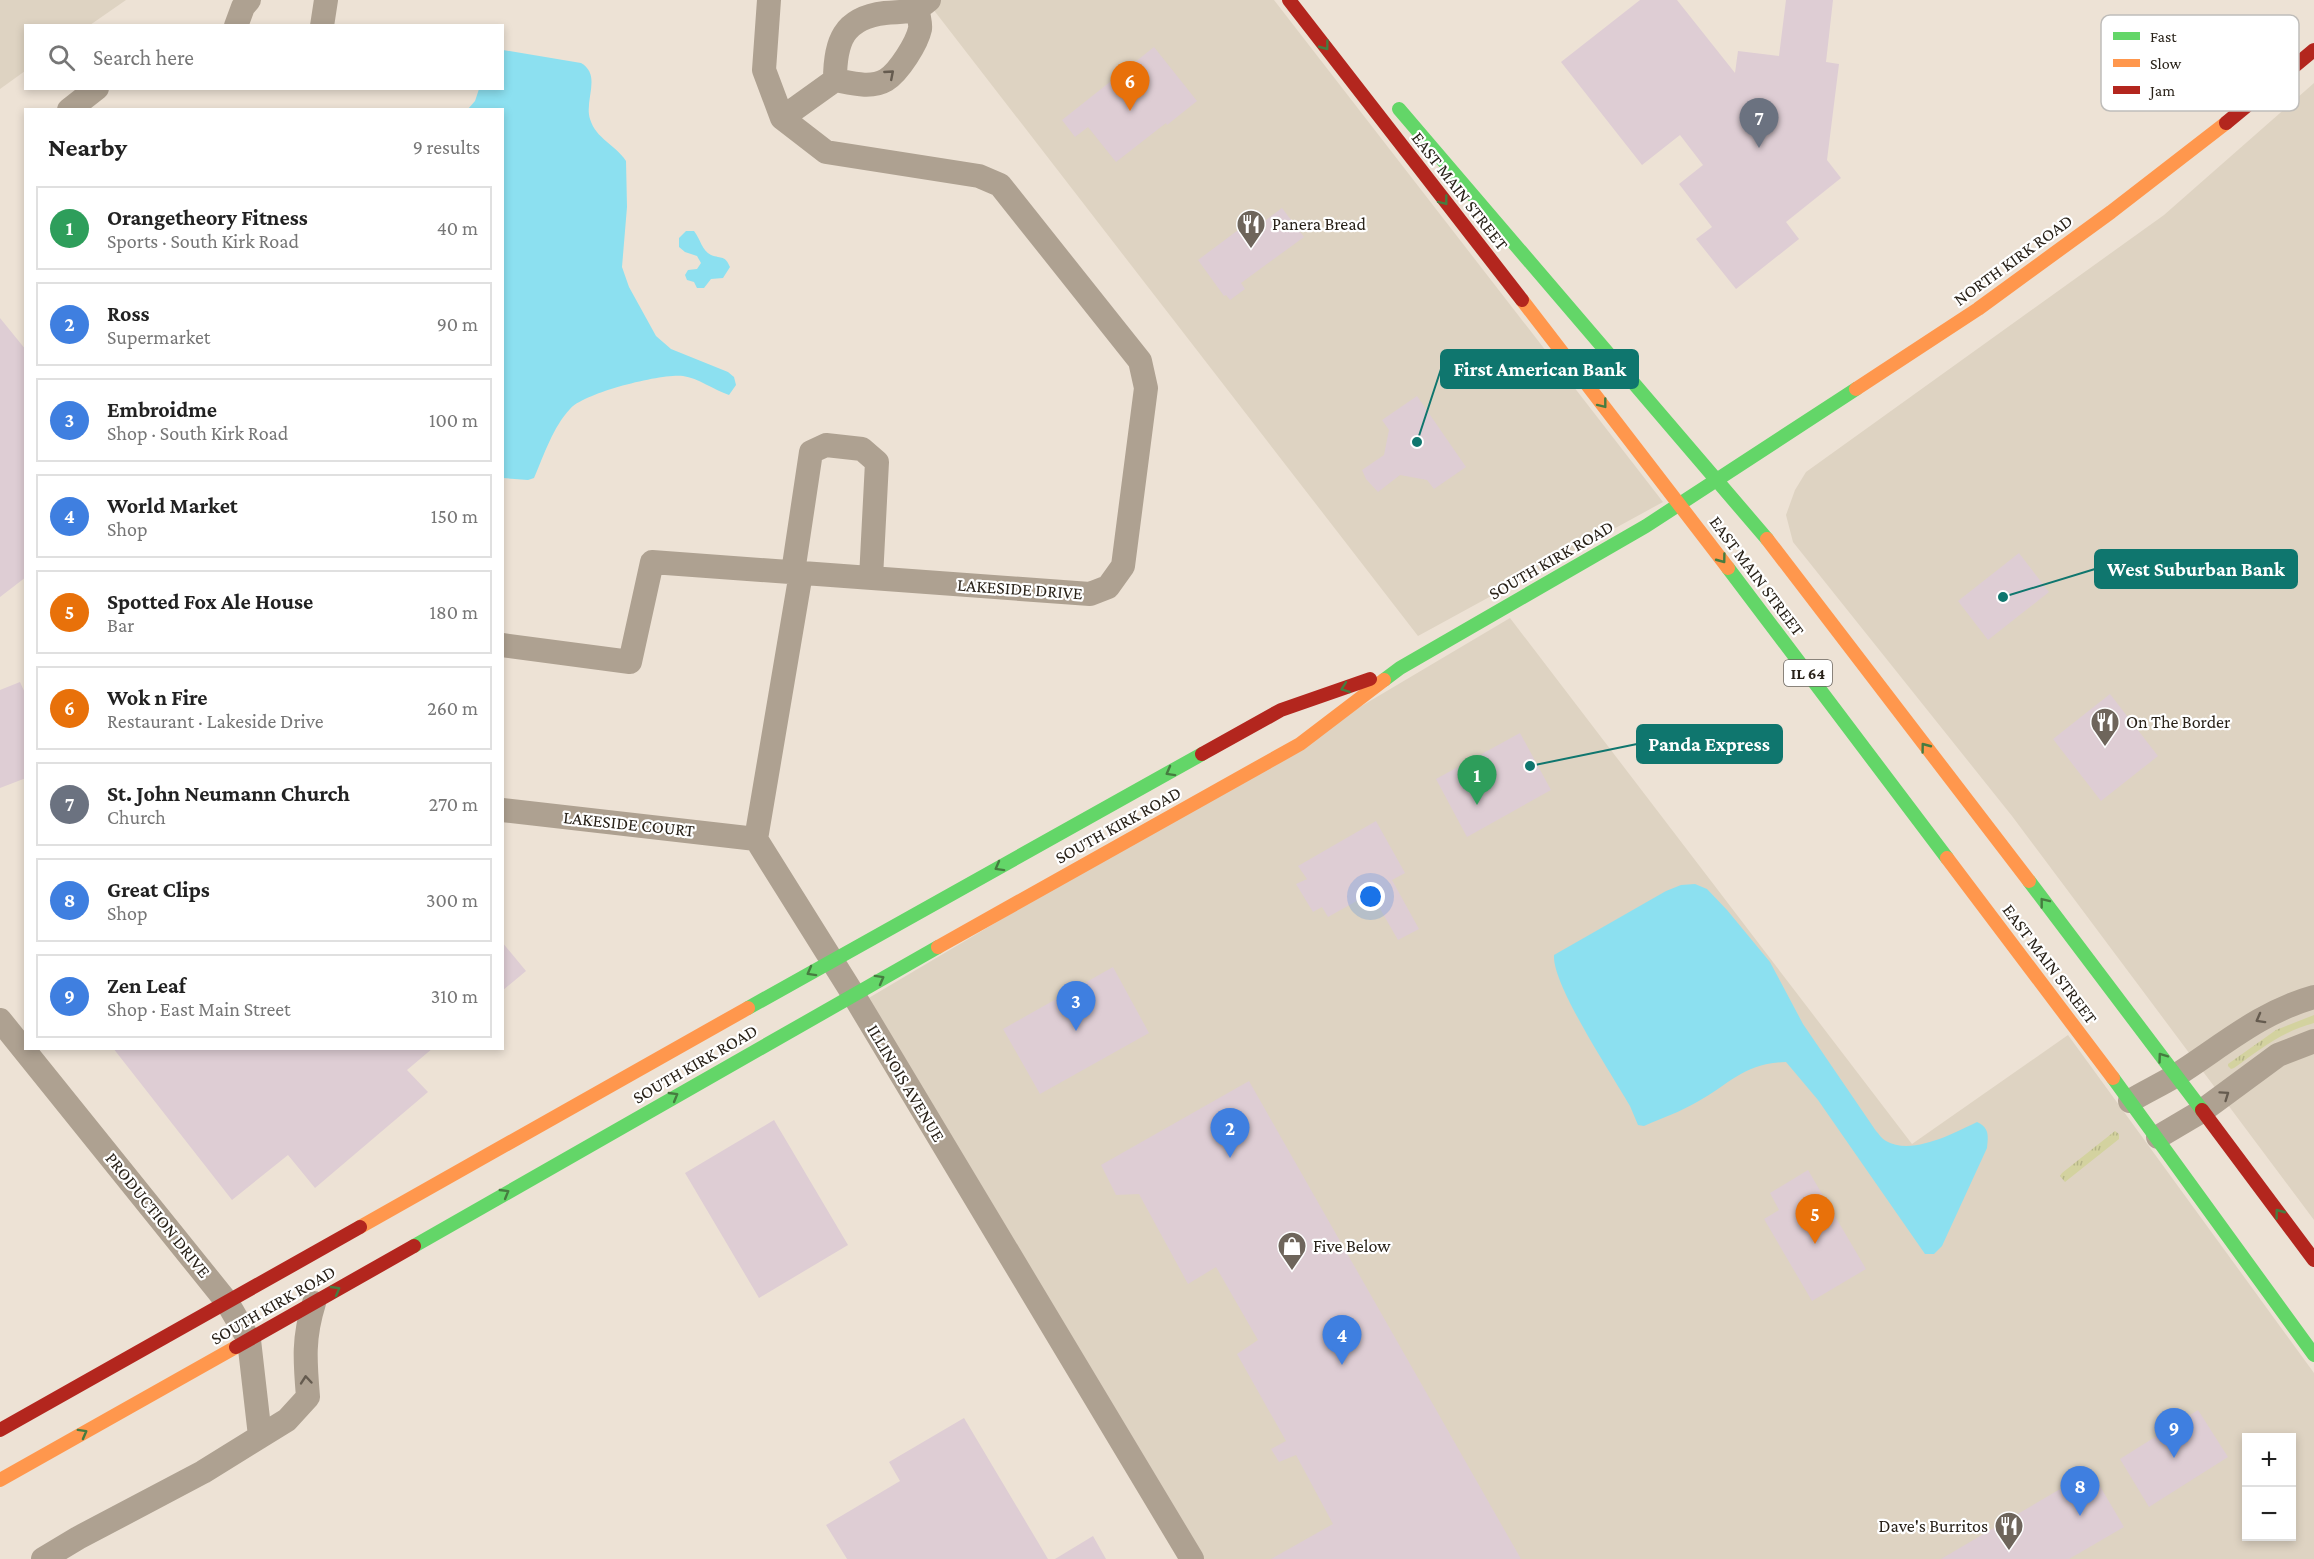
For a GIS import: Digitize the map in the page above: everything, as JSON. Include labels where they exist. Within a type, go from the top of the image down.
[{"type":"main road","name":"EAST MAIN STREET","points":[[1290,0],[1680,504],[2157,1137],[2314,1355]]},
{"type":"main road","name":"NORTH KIRK ROAD","points":[[2299,62],[2314,50]]},
{"type":"main road","name":"EAST MAIN STREET","points":[[1393,101],[1768,541],[2124,1005],[2314,1260]]},
{"type":"main road","name":"NORTH KIRK ROAD","points":[[1718,480],[1978,309],[2111,212],[2240,111]]},
{"type":"main road","name":"SOUTH KIRK ROAD","points":[[0,1480],[853,994],[1300,744],[1400,668],[1646,526],[1718,480]]},
{"type":"main road","name":"SOUTH KIRK ROAD","points":[[0,1430],[832,960],[1281,710],[1400,668]]},
{"type":"street","points":[[237,24],[243,7],[249,0]]},
{"type":"street","points":[[322,24],[326,0]]},
{"type":"street","points":[[769,0],[764,70],[782,118],[835,80],[864,84],[886,80],[906,58],[917,38],[924,5],[867,17],[854,24],[838,43],[835,80]]},
{"type":"street","points":[[72,108],[94,90]]},
{"type":"street","name":"LAKESIDE DRIVE","points":[[504,645],[630,662],[652,562],[1090,594],[1108,587],[1123,566],[1146,388],[1140,362],[1000,185],[979,176],[826,152],[782,118]]},
{"type":"street","points":[[756,839],[797,573],[811,452],[826,445],[862,449],[877,462],[871,578]]},
{"type":"street","name":"LAKESIDE COURT","points":[[504,810],[756,839]]},
{"type":"street","name":"ILLINOIS AVENUE","points":[[756,839],[853,994],[1191,1559]]},
{"type":"street","points":[[2130,1101],[2175,1076],[2258,1020],[2282,1008],[2314,998]]},
{"type":"street","name":"PRODUCTION DRIVE","points":[[0,1020],[24,1050]]},
{"type":"street","points":[[2157,1137],[2202,1111],[2278,1055],[2314,1041]]},
{"type":"street","name":"PRODUCTION DRIVE","points":[[24,1050],[227,1302],[249,1340],[260,1436]]},
{"type":"street","points":[[44,1559],[78,1538],[203,1472],[287,1420],[308,1397],[305,1360],[306,1328],[314,1303]]},
{"type":"shaded area","points":[[0,0],[126,0],[91,24],[24,24],[24,72],[0,89]]},
{"type":"shaded area","points":[[926,0],[1274,0],[1663,502],[1418,636]]},
{"type":"shaded area","points":[[2314,83],[2314,1220],[2012,816],[1793,542],[1786,515],[1795,490],[1806,472],[2164,215],[2282,111],[2299,111],[2299,96]]},
{"type":"shaded area","points":[[1510,618],[1912,1144],[2068,1035],[2314,1373],[2314,1559],[1203,1559],[867,999]]},
{"type":"green space","points":[[2314,1015],[2314,1023],[2282,1036],[2234,1068],[2231,1069],[2228,1066],[2276,1030]]},
{"type":"green space","points":[[2115,1131],[2119,1134],[2119,1139],[2065,1182],[2060,1176],[2062,1173]]},
{"type":"water","points":[[504,50],[581,63],[587,68],[591,81],[590,119],[601,137],[626,161],[627,207],[622,267],[629,287],[656,336],[671,349],[728,372],[734,377],[736,385],[729,395],[683,376],[641,381],[606,391],[578,403],[564,416],[549,442],[534,478],[528,480],[504,478],[504,108],[469,108],[475,101],[479,90],[504,90]]},
{"type":"water","points":[[686,231],[694,231],[708,253],[726,261],[730,267],[723,278],[711,279],[704,288],[697,288],[694,282],[687,280],[685,275],[688,270],[697,269],[701,263],[697,256],[679,247],[679,238]]},
{"type":"water","points":[[1695,884],[1707,889],[1770,962],[1803,1024],[1883,1139],[1896,1145],[1908,1146],[1933,1141],[1977,1122],[1986,1130],[1987,1148],[1942,1246],[1934,1254],[1925,1254],[1818,1100],[1786,1062],[1771,1063],[1748,1070],[1684,1109],[1644,1126],[1638,1125],[1630,1106],[1573,1008],[1556,969],[1554,955],[1666,891],[1681,885]]},
{"type":"building","points":[[1640,0],[1677,0],[1735,73],[1738,51],[1779,56],[1786,0],[1833,0],[1826,62],[1839,64],[1827,160],[1841,178],[1786,222],[1799,239],[1736,289],[1696,239],[1712,227],[1679,184],[1703,165],[1680,135],[1642,165],[1561,62]]},
{"type":"building","points":[[1154,47],[1197,101],[1116,162],[1088,127],[1075,137],[1062,120]]},
{"type":"building","name":"Panera Bread","points":[[1282,208],[1304,237],[1241,283],[1245,289],[1230,300],[1226,295],[1224,296],[1198,260],[1257,216],[1262,223]]},
{"type":"building","points":[[0,318],[24,348],[24,579],[0,597]]},
{"type":"building","points":[[1417,396],[1466,467],[1434,489],[1427,480],[1400,475],[1378,492],[1366,479],[1362,470],[1384,455],[1389,430],[1382,420]]},
{"type":"building","points":[[2019,553],[2049,592],[1988,640],[1958,601]]},
{"type":"building","points":[[20,682],[24,691],[24,779],[0,788],[0,690]]},
{"type":"building","name":"On The Border","points":[[2110,694],[2158,756],[2101,801],[2053,739]]},
{"type":"building","points":[[1520,733],[1551,790],[1467,837],[1436,779]]},
{"type":"building","points":[[1376,821],[1405,873],[1392,880],[1419,929],[1398,940],[1371,893],[1328,917],[1322,907],[1313,912],[1296,884],[1307,879],[1298,866]]},
{"type":"building","points":[[504,944],[526,971],[504,989]]},
{"type":"building","points":[[1113,967],[1149,1033],[1040,1094],[1003,1029]]},
{"type":"building","points":[[115,1050],[431,1050],[407,1070],[428,1092],[315,1188],[288,1155],[232,1200]]},
{"type":"building","points":[[1249,1081],[1521,1559],[1271,1559],[1333,1524],[1296,1455],[1279,1462],[1271,1449],[1286,1441],[1237,1354],[1258,1340],[1216,1267],[1188,1284],[1139,1194],[1116,1195],[1101,1165]]},
{"type":"building","points":[[774,1120],[848,1245],[759,1298],[685,1173]]},
{"type":"building","points":[[1808,1170],[1866,1269],[1812,1301],[1764,1219],[1779,1210],[1770,1193]]},
{"type":"building","points":[[2198,1410],[2228,1457],[2149,1507],[2120,1459]]},
{"type":"building","points":[[964,1418],[1048,1559],[847,1559],[826,1525],[900,1481],[889,1462]]},
{"type":"building","points":[[2091,1471],[2124,1527],[2069,1559],[1941,1559]]},
{"type":"building","points":[[1093,1536],[1106,1559],[1055,1559]]},
{"type":"traffic: fast","points":[[1399,109],[1767,539]]},
{"type":"traffic: fast","points":[[1384,680],[1400,668],[1646,526],[1856,389]]},
{"type":"traffic: fast","points":[[1728,568],[1947,858]]},
{"type":"traffic: fast","points":[[748,1008],[1202,754]]},
{"type":"traffic: fast","points":[[2029,881],[2202,1110]]},
{"type":"traffic: fast","points":[[414,1246],[938,947]]},
{"type":"traffic: fast","points":[[2113,1078],[2314,1355]]},
{"type":"traffic: slow","points":[[1856,389],[1978,309],[2111,212],[2226,123]]},
{"type":"traffic: slow","points":[[1522,300],[1728,568]]},
{"type":"traffic: slow","points":[[1767,539],[2029,881]]},
{"type":"traffic: slow","points":[[938,947],[1300,744],[1384,680]]},
{"type":"traffic: slow","points":[[1947,858],[2113,1078]]},
{"type":"traffic: slow","points":[[360,1227],[748,1008]]},
{"type":"traffic: slow","points":[[0,1480],[236,1347]]},
{"type":"traffic: jam","points":[[1289,0],[1522,300]]},
{"type":"traffic: jam","points":[[2299,62],[2314,50]]},
{"type":"traffic: jam","points":[[2226,123],[2240,111]]},
{"type":"traffic: jam","points":[[1202,754],[1281,710],[1370,679]]},
{"type":"traffic: jam","points":[[2202,1110],[2314,1260]]},
{"type":"traffic: jam","points":[[0,1430],[360,1227]]},
{"type":"traffic: jam","points":[[236,1347],[414,1246]]},
{"type":"place","name":"Wok n Fire","points":[[1130,111]]},
{"type":"place","name":"St. John Neumann Church","points":[[1759,148]]},
{"type":"place","name":"Panera Bread","points":[[1251,250]]},
{"type":"place","name":"First American Bank","points":[[1417,442]]},
{"type":"place","name":"West Suburban Bank","points":[[2003,597]]},
{"type":"place","name":"On The Border","points":[[2105,748]]},
{"type":"place","name":"Panda Express","points":[[1530,766]]},
{"type":"place","name":"Orangetheory Fitness","points":[[1477,805]]},
{"type":"place","name":"Embroidme","points":[[1076,1031]]},
{"type":"place","name":"Ross","points":[[1230,1158]]},
{"type":"place","name":"Spotted Fox Ale House","points":[[1815,1244]]},
{"type":"place","name":"Five Below","points":[[1292,1272]]},
{"type":"place","name":"World Market","points":[[1342,1365]]},
{"type":"place","name":"Zen Leaf","points":[[2174,1458]]},
{"type":"place","name":"Great Clips","points":[[2080,1516]]},
{"type":"place","name":"Dave's Burritos","points":[[2009,1552]]}]
